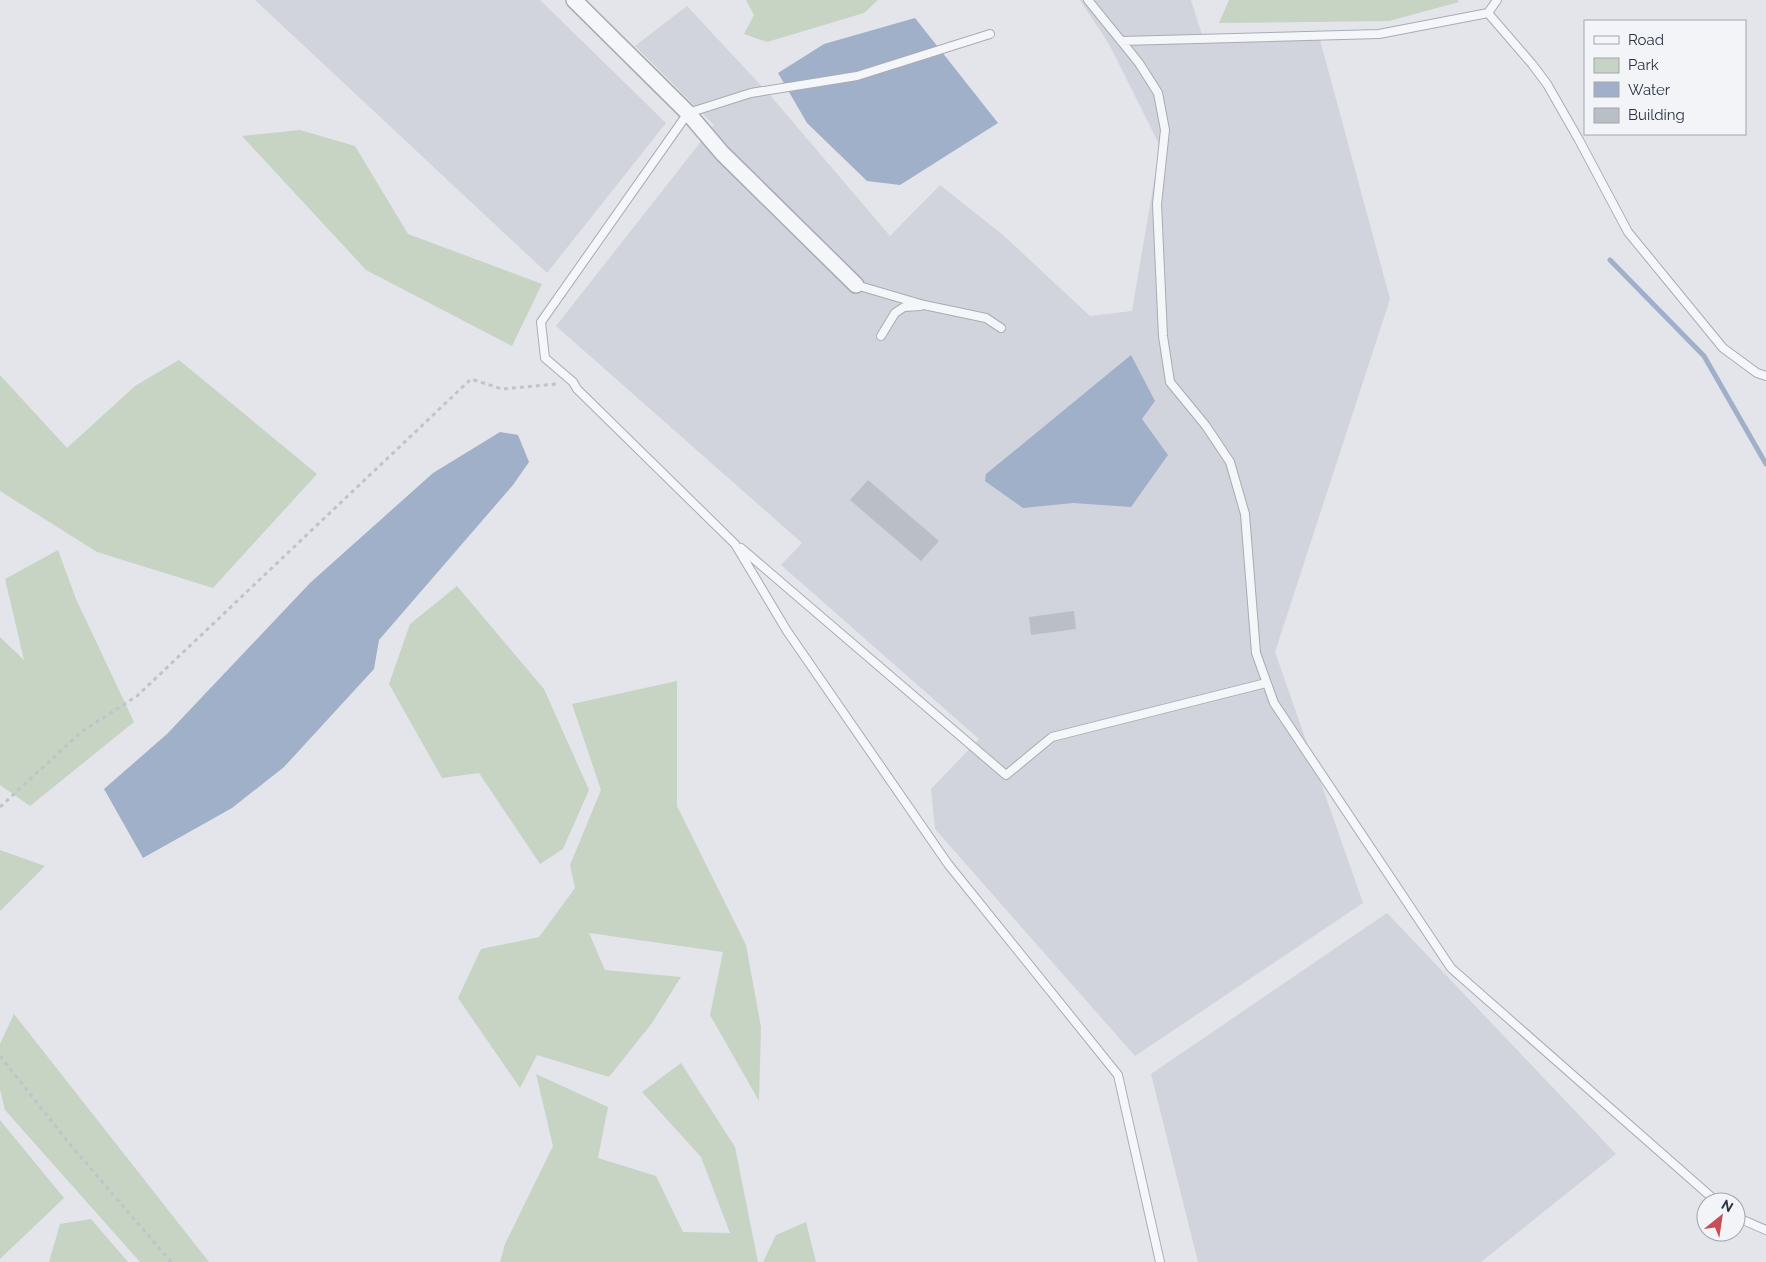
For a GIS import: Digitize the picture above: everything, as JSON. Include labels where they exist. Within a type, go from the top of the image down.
[{"type":"street","points":[[574,0],[688,113],[722,153],[856,285]]},
{"type":"lane","points":[[1088,0],[1139,63],[1158,93],[1165,130],[1157,204],[1162,336],[1170,382],[1206,426],[1230,462],[1245,514],[1256,653],[1274,703],[1451,968],[1706,1192]]},
{"type":"lane","points":[[1122,41],[1379,34],[1488,12],[1497,0]]},
{"type":"lane","points":[[1488,12],[1547,84],[1628,232],[1723,348],[1757,373],[1766,376]]},
{"type":"lane","points":[[990,34],[857,76],[751,93],[688,113],[541,322],[545,358],[573,382],[577,389],[736,544],[1006,775],[1052,738],[1266,683]]},
{"type":"lane","points":[[856,285],[924,305],[986,318],[1001,328]]},
{"type":"lane","points":[[881,336],[895,314],[904,307],[924,305]]},
{"type":"lane","points":[[736,544],[787,631],[948,864],[1118,1075],[1160,1262]]},
{"type":"lane","points":[[1746,1221],[1766,1230]]},
{"type":"path","points":[[0,807],[81,732],[137,696],[471,379],[502,389],[573,382]]},
{"type":"path","points":[[0,1056],[68,1142],[171,1262]]},
{"type":"shaded area","points":[[255,0],[540,0],[666,123],[547,273]]},
{"type":"shaded area","points":[[1080,0],[1191,0],[1203,38],[1319,36],[1390,299],[1275,652],[1363,903],[1135,1056],[935,829],[931,789],[979,739],[781,565],[802,543],[556,326],[714,125],[635,46],[687,6],[769,94],[890,236],[940,185],[1003,235],[1090,316],[1132,311],[1160,146],[1109,44]]},
{"type":"shaded area","points":[[1387,913],[1616,1154],[1481,1262],[1198,1262],[1151,1074]]},
{"type":"green space","points":[[746,0],[878,0],[864,13],[767,42],[744,34],[754,15]]},
{"type":"green space","points":[[1229,0],[1457,0],[1459,2],[1389,21],[1219,23]]},
{"type":"green space","points":[[300,130],[355,146],[408,234],[542,284],[512,346],[366,270],[242,136]]},
{"type":"green space","points":[[179,360],[317,474],[213,588],[97,552],[0,491],[0,375],[67,448],[135,386]]},
{"type":"green space","points":[[58,550],[76,599],[134,722],[30,806],[0,785],[0,637],[24,660],[5,579]]},
{"type":"green space","points":[[457,586],[544,689],[589,790],[563,849],[540,864],[479,773],[442,778],[389,684],[410,624]]},
{"type":"green space","points":[[677,681],[677,806],[746,945],[761,1027],[759,1101],[710,1015],[723,952],[589,933],[605,970],[681,977],[652,1023],[609,1077],[537,1055],[520,1088],[458,998],[481,949],[539,937],[575,888],[570,865],[601,790],[572,704]]},
{"type":"green space","points":[[0,850],[45,866],[0,911]]},
{"type":"green space","points":[[14,1014],[209,1262],[140,1262],[5,1110],[0,1090],[0,1044]]},
{"type":"green space","points":[[681,1063],[735,1147],[758,1262],[500,1262],[505,1244],[553,1146],[536,1074],[608,1107],[598,1158],[656,1176],[683,1232],[730,1233],[701,1157],[642,1092]]},
{"type":"green space","points":[[0,1120],[64,1198],[0,1259]]},
{"type":"green space","points":[[91,1219],[128,1262],[49,1262],[60,1224]]},
{"type":"green space","points":[[806,1222],[816,1262],[763,1262],[776,1235]]},
{"type":"water","points":[[915,18],[998,123],[900,185],[867,181],[807,123],[778,73],[824,44]]},
{"type":"water","points":[[1131,355],[1155,401],[1142,419],[1168,455],[1131,507],[1073,503],[1023,508],[985,481],[986,474]]},
{"type":"water","points":[[500,432],[518,435],[529,462],[513,485],[379,640],[374,669],[284,767],[232,808],[143,858],[104,789],[167,734],[310,583],[433,473]]},
{"type":"building","points":[[868,480],[939,541],[921,561],[850,500]]},
{"type":"building","points":[[1074,611],[1076,629],[1031,635],[1029,617]]},
{"type":"waterway","points":[[1610,260],[1704,356],[1766,464]]}]
